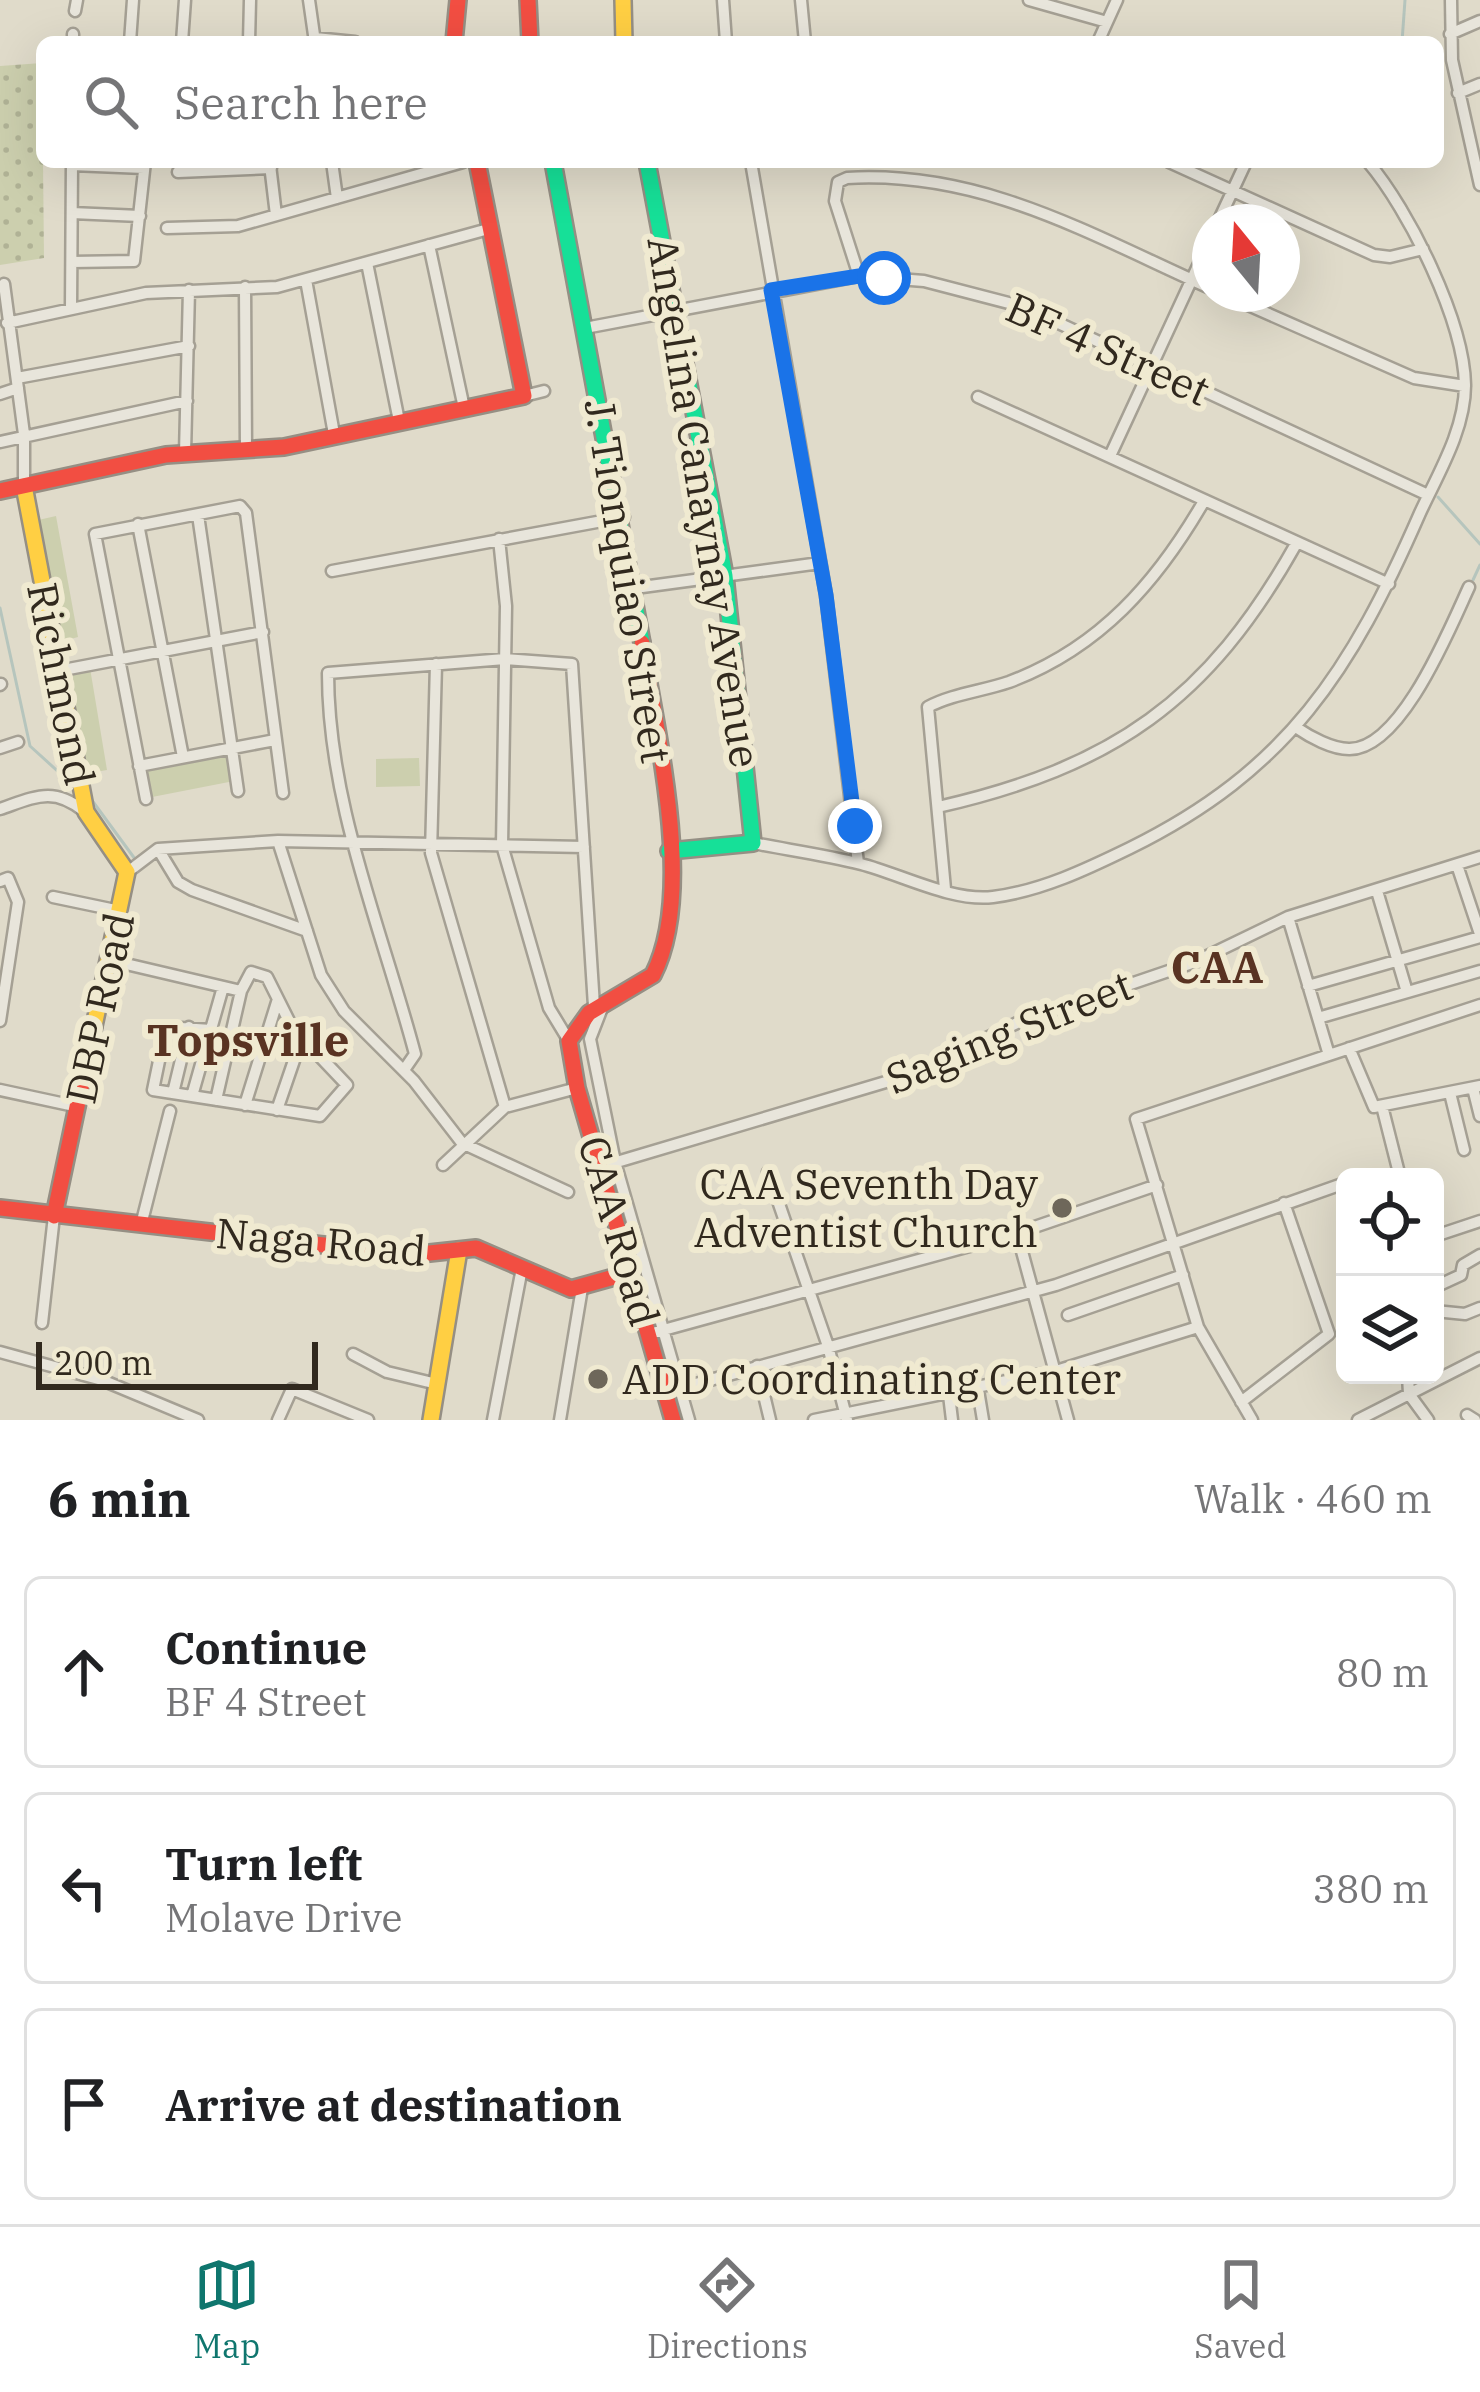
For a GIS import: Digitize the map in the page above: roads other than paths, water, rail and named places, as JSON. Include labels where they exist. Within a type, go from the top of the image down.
[{"type":"street","points":[[130,36],[133,0]]},
{"type":"street","points":[[182,36],[184,0]]},
{"type":"street","points":[[249,36],[250,0]]},
{"type":"street","points":[[309,0],[314,36]]},
{"type":"street","points":[[455,36],[458,0]]},
{"type":"street","points":[[528,0],[530,36]]},
{"type":"street","points":[[623,0],[624,36]]},
{"type":"street","points":[[723,0],[726,36]]},
{"type":"street","points":[[801,0],[804,36]]},
{"type":"street","points":[[1030,0],[1107,22]]},
{"type":"street","points":[[1101,36],[1118,0]]},
{"type":"street","points":[[1450,0],[1458,93],[1480,184]]},
{"type":"street","points":[[1450,34],[1480,21]]},
{"type":"street","points":[[1458,93],[1480,83]]},
{"type":"street","points":[[71,308],[72,168]]},
{"type":"street","points":[[72,262],[134,261],[145,168]]},
{"type":"street","points":[[178,172],[231,168]]},
{"type":"street","points":[[270,168],[276,215]]},
{"type":"street","points":[[333,168],[337,198]]},
{"type":"street","points":[[167,228],[238,226],[442,168]]},
{"type":"street","points":[[478,168],[524,396]]},
{"type":"street","name":"J. Tionquiao Street","points":[[554,168],[624,517],[669,851],[660,960],[652,979],[601,1003]]},
{"type":"street","name":"Angelina Canaynay Avenue","points":[[648,168],[725,576],[753,843]]},
{"type":"street","points":[[752,168],[820,563],[858,863]]},
{"type":"street","points":[[1182,168],[1374,255],[1390,257],[1423,249]]},
{"type":"street","points":[[1226,204],[1243,168]]},
{"type":"street","points":[[669,851],[753,843],[858,863],[988,898],[1049,884],[1115,856],[1185,821],[1238,786],[1297,728],[1350,657],[1449,453],[1465,386],[1413,224],[1372,168]]},
{"type":"street","points":[[859,276],[835,201],[838,182],[847,178],[904,179],[1011,198],[1192,280],[1110,456]]},
{"type":"street","points":[[72,213],[140,215]]},
{"type":"street","points":[[7,323],[189,290],[306,280],[492,228]]},
{"type":"street","points":[[429,245],[464,408]]},
{"type":"street","points":[[367,263],[399,422]]},
{"type":"street","name":"BF 4 Street","points":[[585,328],[859,276],[973,291],[1024,307],[1152,364],[1429,495]]},
{"type":"street","points":[[306,280],[334,434]]},
{"type":"street","points":[[4,284],[4,341],[17,383],[24,486]]},
{"type":"street","points":[[245,287],[246,452]]},
{"type":"street","points":[[184,453],[189,290]]},
{"type":"street","points":[[1264,312],[1414,378],[1465,386]]},
{"type":"street","points":[[0,394],[17,383],[189,346]]},
{"type":"street","points":[[0,491],[184,453],[246,452],[544,391]]},
{"type":"street","points":[[978,397],[1389,584]]},
{"type":"street","points":[[0,442],[187,400]]},
{"type":"street","name":"Richmond","points":[[24,486],[84,801]]},
{"type":"street","points":[[945,889],[926,712],[932,704],[1042,668],[1095,634],[1157,576],[1204,501]]},
{"type":"street","points":[[146,799],[95,534],[243,508],[283,794]]},
{"type":"street","points":[[198,515],[238,791]]},
{"type":"street","points":[[332,571],[624,517]]},
{"type":"street","points":[[138,524],[183,757]]},
{"type":"street","points":[[499,539],[505,659],[502,844],[549,1008],[572,1034],[601,1003]]},
{"type":"street","points":[[938,807],[1061,770],[1175,703],[1241,633],[1296,544]]},
{"type":"street","points":[[634,588],[820,563]]},
{"type":"street","points":[[1297,728],[1349,749],[1375,741],[1411,700],[1468,587]]},
{"type":"street","points":[[58,671],[262,632]]},
{"type":"street","points":[[404,1070],[415,1054],[352,840],[332,749],[328,673],[505,659],[572,664],[584,847],[601,1003],[590,1039],[608,1165],[689,1420]]},
{"type":"street","points":[[436,664],[430,843],[505,1107]]},
{"type":"street","points":[[140,766],[275,740]]},
{"type":"street","points":[[0,748],[18,742]]},
{"type":"street","points":[[0,809],[49,793],[84,801]]},
{"type":"street","name":"DBP Road","points":[[54,1216],[127,872],[84,801]]},
{"type":"street","points":[[133,868],[158,849],[278,841],[584,847]]},
{"type":"street","points":[[278,841],[321,975],[344,1010],[404,1070],[462,1143],[568,1192]]},
{"type":"street","points":[[158,849],[178,882],[192,890],[307,931]]},
{"type":"street","name":"Saging Street","points":[[608,1165],[916,1073],[1019,1022],[1195,962],[1288,917],[1480,857]]},
{"type":"street","points":[[1308,986],[1480,936],[1457,865]]},
{"type":"street","points":[[2,1020],[18,902],[4,879]]},
{"type":"street","points":[[1377,891],[1407,992]]},
{"type":"street","points":[[52,897],[120,911]]},
{"type":"street","points":[[1288,917],[1329,1055]]},
{"type":"street","points":[[0,939],[15,933]]},
{"type":"street","points":[[109,960],[241,991]]},
{"type":"street","points":[[1318,1018],[1480,971]]},
{"type":"street","points":[[216,1100],[241,991],[251,972],[267,977],[300,1043],[278,1110]]},
{"type":"street","points":[[192,1096],[224,987]]},
{"type":"street","points":[[245,1105],[278,999]]},
{"type":"street","points":[[1246,1411],[1198,1327],[1136,1119],[1480,1005]]},
{"type":"street","points":[[211,1030],[166,1027],[153,1090],[320,1116],[347,1089],[309,1045],[300,1043]]},
{"type":"street","points":[[173,1093],[189,1028]]},
{"type":"street","name":"CAA Road","points":[[572,1034],[577,1088],[608,1165],[632,1272],[658,1332],[673,1420]]},
{"type":"street","points":[[1348,1048],[1367,1100],[1382,1106],[1477,1087],[1480,1116]]},
{"type":"street","points":[[443,1166],[505,1107],[577,1088]]},
{"type":"street","points":[[0,1090],[79,1107]]},
{"type":"street","points":[[1450,1093],[1464,1150]]},
{"type":"street","points":[[1382,1106],[1398,1168]]},
{"type":"street","points":[[141,1225],[170,1111]]},
{"type":"street","points":[[768,1172],[828,1346],[846,1416]]},
{"type":"street","points":[[658,1332],[1017,1233],[1157,1185]]},
{"type":"street","points":[[681,1388],[1030,1292],[1336,1186]]},
{"type":"street","points":[[1234,1420],[1329,1334],[1284,1203]]},
{"type":"street","name":"Naga Road","points":[[0,1208],[411,1255],[476,1248],[565,1287],[583,1288]]},
{"type":"street","points":[[42,1323],[54,1216]]},
{"type":"street","points":[[1444,1233],[1480,1221]]},
{"type":"street","points":[[1017,1233],[1068,1420]]},
{"type":"street","points":[[431,1420],[459,1250]]},
{"type":"street","points":[[1444,1283],[1461,1275],[1463,1265],[1480,1256]]},
{"type":"street","points":[[493,1420],[522,1268]]},
{"type":"street","points":[[560,1420],[583,1288],[632,1272]]},
{"type":"street","points":[[1068,1315],[1183,1275]]},
{"type":"street","points":[[1444,1312],[1465,1314],[1480,1308]]},
{"type":"street","points":[[814,1420],[1056,1371],[1198,1327]]},
{"type":"street","points":[[0,1352],[102,1380],[198,1419]]},
{"type":"street","points":[[353,1354],[387,1372],[437,1384]]},
{"type":"street","points":[[1358,1420],[1480,1358]]},
{"type":"street","points":[[757,1366],[770,1420]]},
{"type":"street","points":[[1408,1384],[1409,1394],[1428,1420]]},
{"type":"street","points":[[278,1420],[292,1389],[368,1420]]},
{"type":"street","points":[[977,1390],[983,1420]]},
{"type":"street","points":[[949,1395],[952,1420]]},
{"type":"street","points":[[326,1420],[330,1404]]},
{"type":"waterway","points":[[1402,36],[1405,0]]},
{"type":"waterway","points":[[1438,497],[1480,544]]},
{"type":"waterway","points":[[1473,580],[1480,565]]},
{"type":"waterway","points":[[0,608],[30,746],[74,786]]},
{"type":"waterway","points":[[91,799],[135,859]]},
{"type":"place","name":"CAA Seventh Day Adventist Church","points":[[1062,1208]]},
{"type":"place","name":"ADD Coordinating Center","points":[[598,1379]]},
{"type":"district","name":"CAA","points":[[1217,967]]},
{"type":"district","name":"Topsville","points":[[248,1040]]}]
